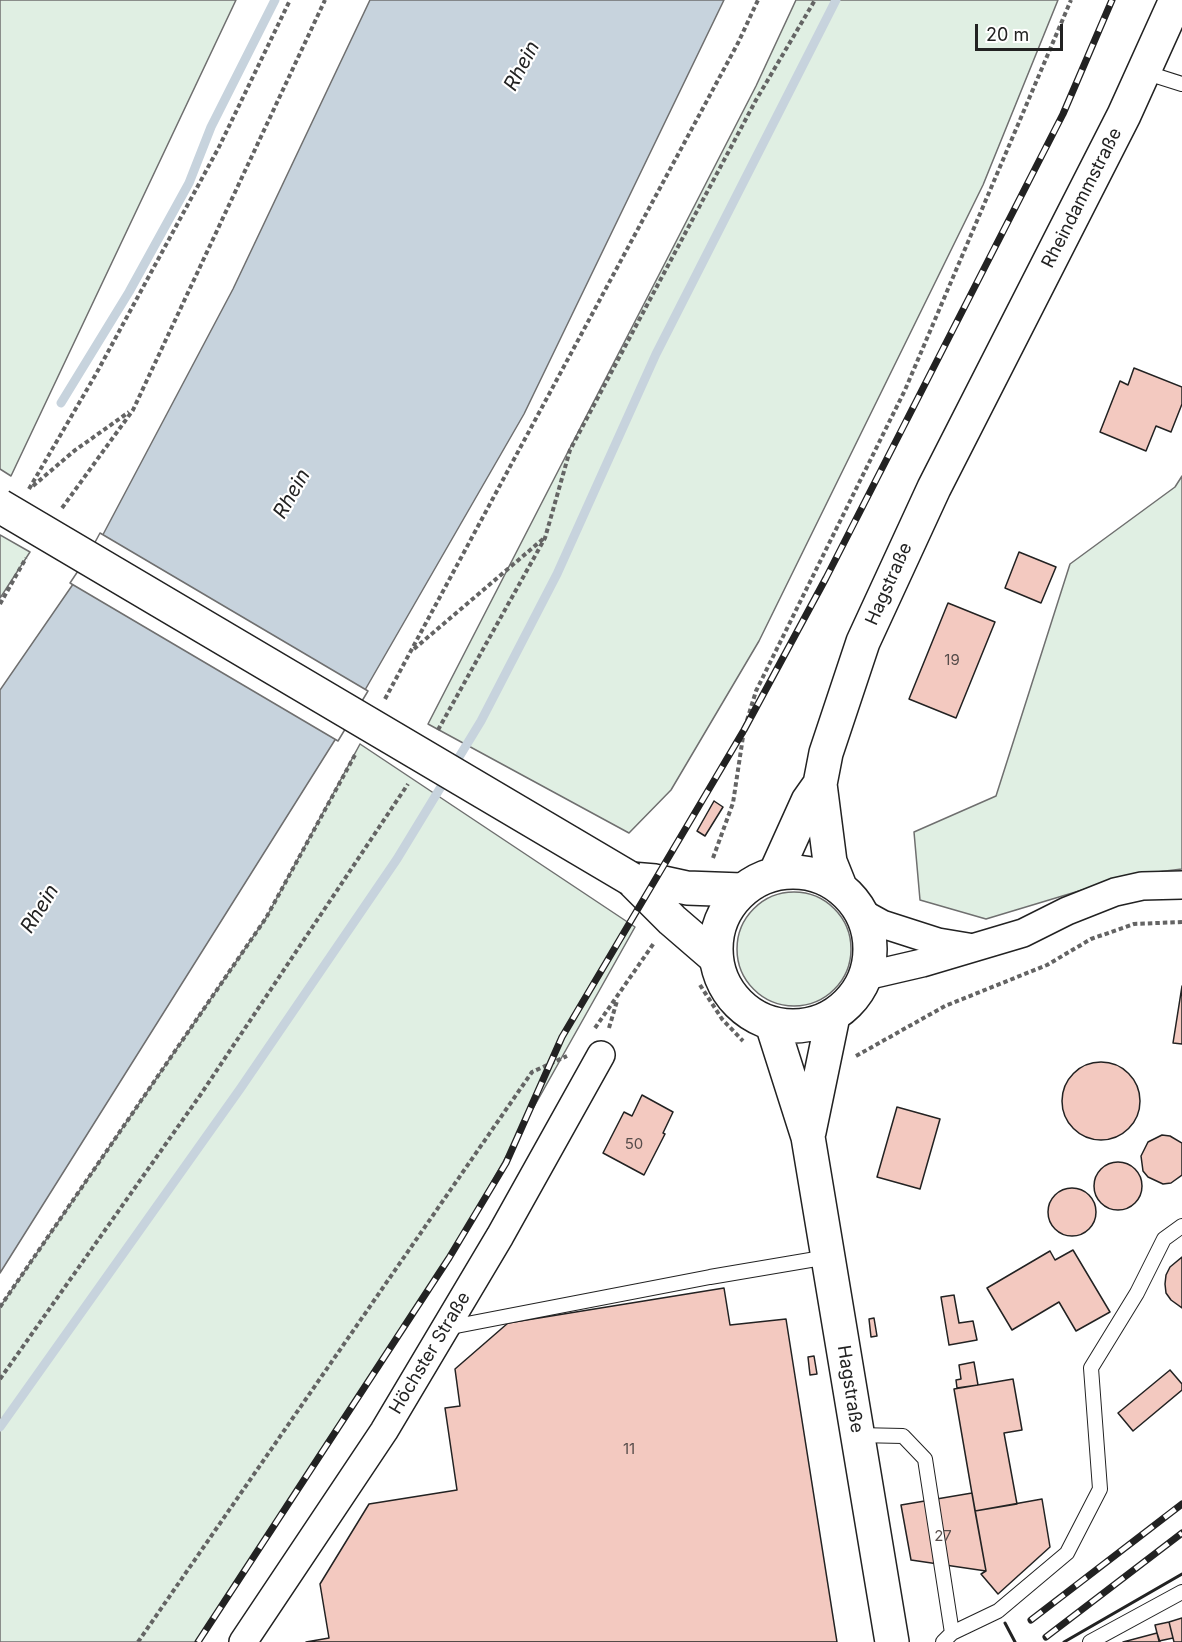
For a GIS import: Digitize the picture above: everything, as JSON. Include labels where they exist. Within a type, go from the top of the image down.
[{"type":"main road","name":"Rheindammstraße","points":[[982,393],[1119,125],[1176,0]]},
{"type":"main road","name":"Hagstraße","points":[[840,887],[830,862],[820,784],[826,753],[863,642],[909,540],[982,393]]},
{"type":"main road","points":[[12,502],[631,879],[672,920],[706,969]]},
{"type":"main road","name":"Hagstraße","points":[[775,873],[808,801],[820,784]]},
{"type":"main road","name":"Hagstraße","points":[[798,871],[820,876],[840,887],[853,899],[862,914],[870,934],[871,956],[866,976],[852,999],[832,1016],[814,1024],[793,1027],[772,1024],[751,1015],[734,999],[722,981],[706,969],[726,910],[742,890],[758,880],[775,873],[798,871]]},
{"type":"main road","points":[[631,879],[655,881],[687,888],[742,890]]},
{"type":"main road","name":"Hagstraße","points":[[808,1137],[832,1016]]},
{"type":"main road","name":"Hagstraße","points":[[772,1024],[808,1137],[892,1642]]},
{"type":"street","name":"Hagstraße","points":[[866,976],[922,963],[1023,933],[1067,911],[1115,892],[1142,886],[1182,885]]},
{"type":"street","name":"Hagstraße","points":[[862,914],[882,924],[938,942],[972,947]]},
{"type":"street","name":"Höchster Straße","points":[[243,1642],[384,1431],[501,1236],[596,1044]]},
{"type":"lane","points":[[1143,72],[1182,84]]},
{"type":"lane","points":[[857,1435],[903,1436],[925,1459],[947,1637],[998,1611],[1067,1553],[1100,1489],[1091,1368],[1137,1293],[1164,1239],[1182,1226]]},
{"type":"lane","points":[[445,1328],[710,1277],[828,1257]]},
{"type":"lane","points":[[1090,1642],[1182,1592]]},
{"type":"path","points":[[30,488],[96,374],[219,147],[290,0]]},
{"type":"path","points":[[57,514],[133,410],[325,0]]},
{"type":"path","points":[[383,703],[738,43],[758,0]]},
{"type":"path","points":[[435,736],[545,538],[570,450],[756,100],[815,0]]},
{"type":"path","points":[[712,860],[733,804],[744,730],[756,691],[905,390],[1071,0]]},
{"type":"path","points":[[12,502],[74,451],[133,410]]},
{"type":"path","points":[[411,652],[545,538]]},
{"type":"path","points":[[0,604],[30,552]]},
{"type":"path","points":[[0,1307],[266,918],[360,744]]},
{"type":"path","points":[[0,1379],[201,1094],[412,778]]},
{"type":"path","points":[[852,1058],[945,1006],[1047,965],[1091,939],[1134,924],[1182,922]]},
{"type":"path","points":[[596,1044],[618,997],[659,936]]},
{"type":"path","points":[[706,969],[722,1019],[748,1045]]},
{"type":"path","points":[[138,1642],[532,1072],[569,1055]]},
{"type":"green space","points":[[0,0],[236,0],[11,476],[0,469]]},
{"type":"green space","points":[[796,0],[1058,0],[983,185],[759,641],[671,790],[629,833],[428,724],[756,86]]},
{"type":"green space","points":[[1182,476],[1182,869],[1132,875],[986,919],[920,900],[914,832],[996,796],[1070,564],[1175,487]]},
{"type":"green space","points":[[0,535],[30,552],[0,598]]},
{"type":"green space","points":[[360,744],[635,927],[449,1258],[288,1508],[197,1642],[0,1642],[0,1307],[266,918]]},
{"type":"green space","points":[[794,892],[816,896],[835,908],[847,927],[851,949],[847,971],[835,990],[816,1002],[794,1006],[772,1002],[753,990],[741,971],[737,949],[741,927],[753,908],[772,896]]},
{"type":"water","name":"Rhein","points":[[370,0],[724,0],[524,414],[350,716],[0,1273],[0,690],[89,561],[233,289]]},
{"type":"pier","points":[[100,533],[368,691],[338,741],[70,583]]},
{"type":"building","points":[[1134,368],[1182,387],[1182,404],[1171,432],[1156,426],[1146,451],[1100,432],[1120,381],[1128,385]]},
{"type":"building","points":[[1019,552],[1056,567],[1041,603],[1005,588]]},
{"type":"building","points":[[948,603],[995,622],[956,718],[909,699]]},
{"type":"building","points":[[714,801],[723,807],[705,836],[697,831]]},
{"type":"building","points":[[1182,986],[1182,1044],[1173,1043]]},
{"type":"building","points":[[1101,1062],[1116,1065],[1129,1073],[1137,1086],[1140,1101],[1137,1116],[1129,1129],[1116,1137],[1101,1140],[1086,1137],[1073,1129],[1065,1116],[1062,1101],[1065,1086],[1073,1073],[1086,1065]]},
{"type":"building","points":[[642,1095],[673,1112],[663,1133],[665,1134],[644,1175],[603,1153],[624,1112],[632,1116]]},
{"type":"building","points":[[897,1107],[940,1119],[920,1189],[877,1177]]},
{"type":"building","points":[[1162,1135],[1170,1136],[1182,1143],[1182,1175],[1171,1183],[1163,1184],[1148,1177],[1143,1171],[1141,1156],[1148,1142]]},
{"type":"building","points":[[1118,1162],[1135,1169],[1142,1186],[1135,1203],[1118,1210],[1101,1203],[1094,1186],[1101,1169]]},
{"type":"building","points":[[1072,1188],[1089,1195],[1096,1212],[1089,1229],[1072,1236],[1055,1229],[1048,1212],[1055,1195]]},
{"type":"building","points":[[1073,1250],[1110,1312],[1076,1331],[1059,1302],[1012,1330],[987,1288],[1050,1251],[1055,1260]]},
{"type":"building","points":[[1182,1257],[1182,1308],[1166,1293],[1165,1284],[1170,1267]]},
{"type":"building","points":[[724,1288],[730,1325],[786,1319],[837,1642],[306,1642],[329,1638],[320,1584],[369,1504],[457,1490],[445,1408],[460,1406],[455,1369],[508,1323]]},
{"type":"building","points":[[954,1295],[959,1323],[973,1321],[977,1340],[949,1345],[941,1297]]},
{"type":"building","points":[[874,1318],[877,1336],[871,1337],[869,1319]]},
{"type":"building","points":[[814,1356],[817,1374],[810,1375],[808,1357]]},
{"type":"building","points":[[974,1362],[978,1385],[957,1388],[956,1380],[961,1379],[959,1365]]},
{"type":"building","points":[[1170,1370],[1182,1384],[1182,1390],[1133,1431],[1118,1413]]},
{"type":"building","points":[[1013,1379],[1022,1430],[1004,1433],[1017,1504],[975,1511],[954,1389]]},
{"type":"building","points":[[972,1493],[986,1571],[911,1560],[901,1505]]},
{"type":"building","points":[[1042,1499],[1050,1547],[998,1594],[981,1574],[986,1571],[975,1511]]},
{"type":"building","points":[[1182,1618],[1182,1642],[1174,1642],[1169,1622]]},
{"type":"building","points":[[1169,1622],[1173,1638],[1159,1641],[1155,1625]]},
{"type":"building","points":[[1157,1633],[1160,1642],[1123,1642]]},
{"type":"waterway","points":[[61,403],[129,292],[189,183],[211,127],[275,0]]},
{"type":"waterway","points":[[0,1427],[240,1089],[397,859],[481,721],[557,574],[656,354],[836,0]]},
{"type":"railway","points":[[198,1642],[449,1258],[506,1163],[562,1037],[744,730],[826,578],[1063,114],[1112,0]]},
{"type":"railway","points":[[1031,1620],[1182,1504]]},
{"type":"railway","points":[[1046,1637],[1182,1533]]},
{"type":"wall","points":[[1064,1642],[1182,1574]]},
{"type":"wall","points":[[1005,1623],[1015,1642]]}]
